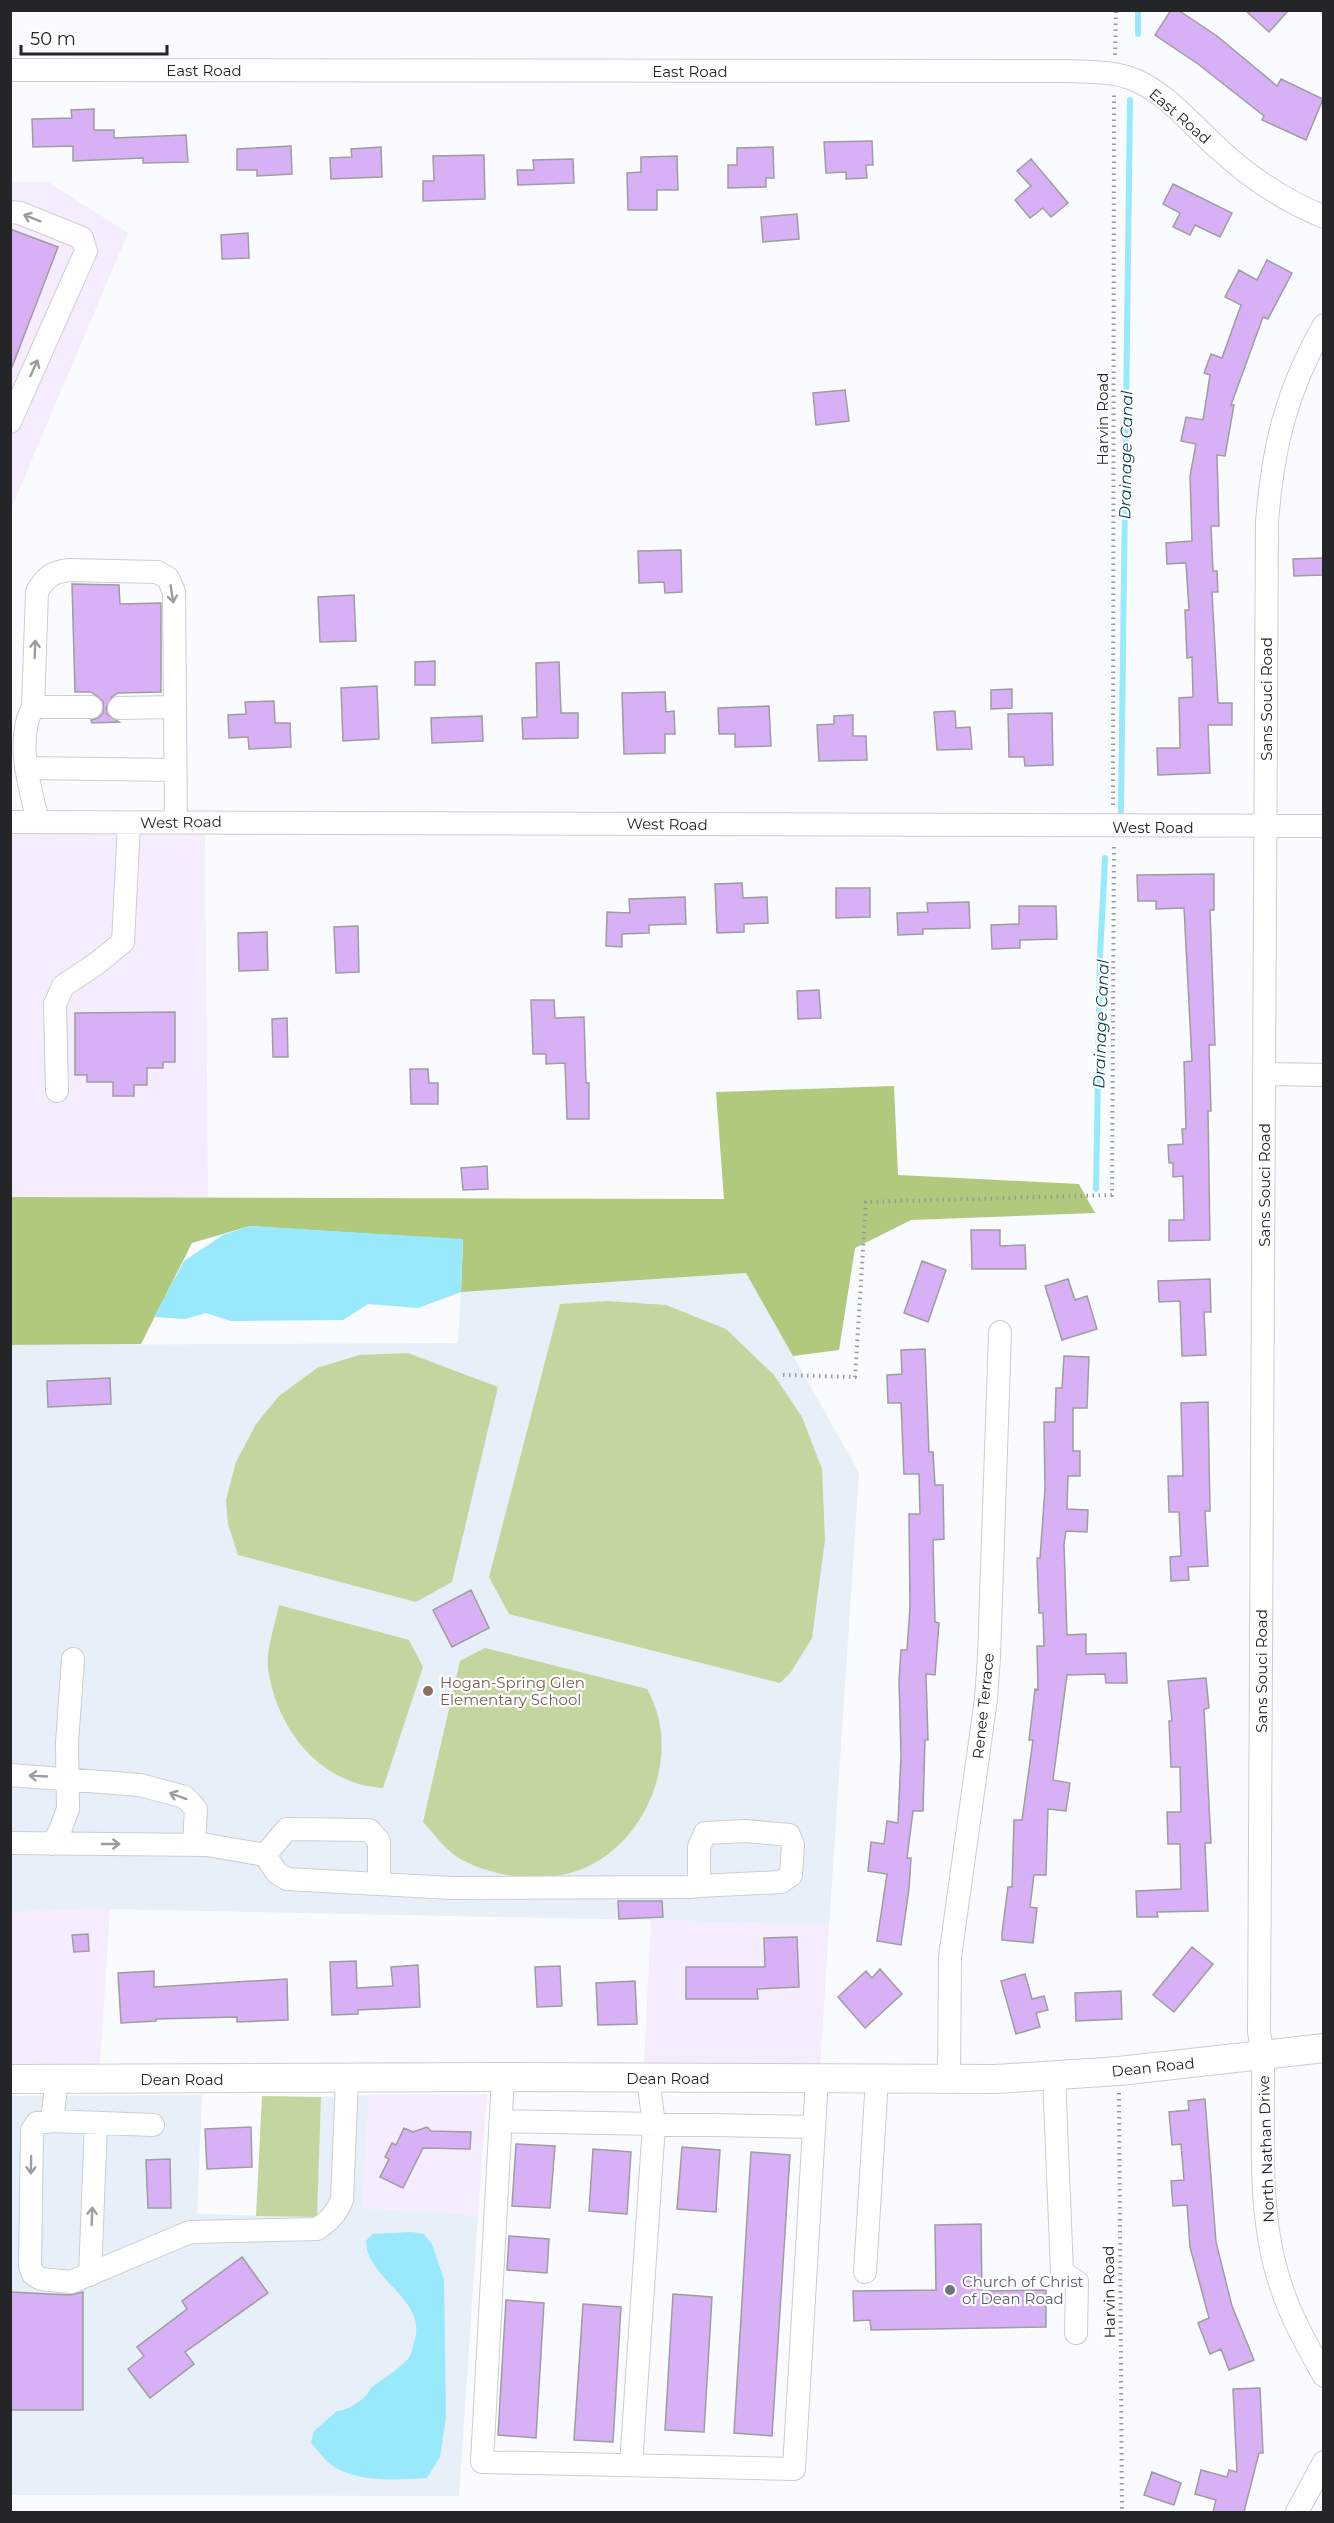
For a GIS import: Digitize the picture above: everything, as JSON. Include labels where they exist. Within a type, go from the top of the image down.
[{"type":"main road","name":"Dean Road","points":[[10,2079],[949,2079],[1119,2071],[1323,2048]]},
{"type":"street","name":"East Road","points":[[10,70],[1068,71],[1114,74],[1138,81],[1168,102],[1249,174],[1280,195],[1323,217]]},
{"type":"street","points":[[10,212],[20,213],[82,238],[86,251],[10,422]]},
{"type":"street","name":"Sans Souci Road","points":[[1263,2055],[1259,2032],[1267,522],[1270,478],[1278,436],[1288,401],[1306,356],[1323,325]]},
{"type":"street","points":[[38,822],[26,768],[26,720],[33,707],[37,592],[45,578],[56,572],[69,570],[157,572],[168,578],[174,592],[176,822]]},
{"type":"street","points":[[33,707],[91,707]]},
{"type":"street","points":[[119,708],[174,707]]},
{"type":"street","points":[[26,768],[175,770]]},
{"type":"street","name":"West Road","points":[[10,822],[1323,826]]},
{"type":"street","points":[[57,1091],[55,1004],[63,986],[123,942],[129,823]]},
{"type":"street","points":[[1265,1074],[1323,1075]]},
{"type":"street","name":"Renee Terrace","points":[[949,2079],[950,1958],[987,1689],[1000,1332]]},
{"type":"street","points":[[52,1844],[68,1809],[66,1780],[73,1659]]},
{"type":"street","points":[[10,1775],[140,1785],[185,1797],[196,1809],[194,1845]]},
{"type":"street","points":[[265,1855],[287,1829],[369,1830],[379,1841],[379,1884]]},
{"type":"street","points":[[10,1843],[194,1845],[237,1849],[265,1855],[277,1873],[287,1879],[452,1888],[699,1886]]},
{"type":"street","name":"North Nathan Drive","points":[[1263,2055],[1264,2180],[1271,2249],[1281,2287],[1297,2328],[1323,2376]]},
{"type":"street","points":[[1054,2075],[1062,2272],[1077,2282],[1076,2333]]},
{"type":"street","points":[[503,2078],[482,2462],[794,2469],[817,2078]]},
{"type":"street","points":[[631,2465],[654,2125],[648,2078]]},
{"type":"street","points":[[52,2121],[57,2079]]},
{"type":"street","points":[[153,2125],[52,2121],[37,2123],[32,2130],[30,2266],[33,2274],[40,2279],[71,2282],[190,2232],[317,2229],[338,2211],[342,2200],[347,2079]]},
{"type":"street","points":[[865,2272],[877,2079]]},
{"type":"street","points":[[501,2121],[814,2127]]},
{"type":"street","points":[[90,2275],[96,2123]]},
{"type":"street","points":[[1297,2512],[1323,2462]]},
{"type":"path","name":"Harvin Road","points":[[783,1375],[855,1377],[866,1202],[1112,1195],[1116,10]]},
{"type":"path","name":"Harvin Road","points":[[1119,2071],[1122,2512]]},
{"type":"shaded area","points":[[11,182],[48,182],[128,233],[11,509]]},
{"type":"shaded area","points":[[11,832],[205,833],[208,1198],[11,1197]]},
{"type":"shaded area","name":"Hogan-Spring Glen Elementary School","points":[[747,1273],[859,1473],[829,1926],[110,1909],[11,1912],[10,1345],[458,1343],[461,1292]]},
{"type":"shaded area","points":[[110,1909],[100,2064],[11,2065],[10,1912]]},
{"type":"shaded area","points":[[651,1920],[829,1926],[820,2070],[644,2065]]},
{"type":"shaded area","points":[[487,2094],[478,2215],[362,2208],[369,2095]]},
{"type":"shaded area","points":[[202,2095],[197,2214],[316,2217],[321,2097],[369,2095],[362,2208],[478,2215],[459,2496],[11,2495],[11,2096]]},
{"type":"green space","points":[[894,1086],[898,1175],[1079,1184],[1095,1213],[911,1220],[855,1248],[839,1350],[793,1356],[746,1273],[461,1292],[463,1240],[250,1226],[192,1243],[141,1344],[11,1345],[10,1197],[724,1199],[716,1092]]},
{"type":"green space","points":[[608,1301],[666,1305],[726,1329],[774,1375],[802,1417],[822,1469],[825,1540],[812,1638],[791,1672],[780,1683],[509,1614],[489,1577],[560,1304]]},
{"type":"green space","points":[[408,1353],[498,1387],[452,1582],[416,1602],[238,1555],[228,1524],[226,1500],[236,1462],[256,1424],[279,1396],[317,1368],[359,1355]]},
{"type":"green space","points":[[279,1605],[409,1640],[423,1667],[383,1788],[360,1784],[339,1776],[305,1750],[291,1732],[273,1691],[268,1669],[270,1645]]},
{"type":"green space","points":[[485,1648],[647,1689],[657,1713],[661,1739],[660,1766],[653,1792],[642,1817],[625,1838],[606,1856],[582,1869],[567,1874],[537,1877],[521,1877],[491,1871],[457,1857],[423,1822],[460,1661]]},
{"type":"green space","points":[[262,2096],[321,2097],[317,2217],[256,2216]]},
{"type":"water","points":[[250,1226],[463,1239],[461,1292],[418,1308],[368,1304],[343,1320],[231,1321],[206,1313],[185,1319],[154,1317],[184,1261],[223,1235]]},
{"type":"water","points":[[412,2232],[424,2234],[432,2244],[444,2280],[446,2417],[440,2457],[427,2478],[364,2477],[340,2470],[330,2464],[311,2443],[314,2431],[337,2411],[346,2409],[361,2400],[371,2388],[400,2367],[410,2355],[416,2327],[413,2314],[406,2302],[376,2267],[369,2255],[366,2241],[372,2234]]},
{"type":"building","points":[[1171,10],[1178,10],[1217,36],[1277,86],[1281,79],[1323,99],[1306,140],[1262,120],[1264,116],[1198,64],[1155,35]]},
{"type":"building","points":[[1245,10],[1289,10],[1269,32]]},
{"type":"building","points":[[94,109],[94,130],[114,130],[114,138],[186,135],[188,162],[143,163],[143,158],[73,161],[73,146],[33,147],[32,119],[72,118],[71,110]]},
{"type":"building","points":[[872,141],[873,165],[866,165],[867,178],[846,179],[846,172],[826,173],[824,142]]},
{"type":"building","points":[[291,146],[292,174],[257,176],[257,170],[237,170],[237,149]]},
{"type":"building","points":[[381,147],[382,177],[331,179],[330,158],[352,157],[351,149]]},
{"type":"building","points":[[773,147],[774,178],[766,178],[766,187],[728,188],[728,165],[737,165],[737,148]]},
{"type":"building","points":[[484,155],[485,199],[423,201],[423,181],[434,181],[433,156]]},
{"type":"building","points":[[677,156],[678,190],[657,190],[657,210],[628,210],[627,173],[641,172],[641,157]]},
{"type":"building","points":[[573,159],[574,183],[518,185],[517,170],[534,170],[533,160]]},
{"type":"building","points":[[1031,159],[1068,203],[1051,217],[1043,208],[1030,218],[1015,200],[1031,186],[1017,171]]},
{"type":"building","points":[[1173,184],[1232,213],[1220,237],[1195,225],[1190,235],[1173,227],[1180,213],[1163,204]]},
{"type":"building","points":[[797,214],[799,239],[763,242],[761,217]]},
{"type":"building","points":[[10,229],[58,247],[12,367],[10,367]]},
{"type":"building","points":[[248,233],[249,258],[222,259],[221,235]]},
{"type":"building","points":[[1267,260],[1292,273],[1268,319],[1263,317],[1231,405],[1234,405],[1225,456],[1217,455],[1219,526],[1211,526],[1213,571],[1217,571],[1218,592],[1212,592],[1218,703],[1232,703],[1232,725],[1208,725],[1210,773],[1158,775],[1157,748],[1180,748],[1179,698],[1193,697],[1192,657],[1187,658],[1185,610],[1189,610],[1186,563],[1167,564],[1166,543],[1192,541],[1190,476],[1196,444],[1181,441],[1186,417],[1203,420],[1210,375],[1204,373],[1211,354],[1222,358],[1241,305],[1225,297],[1239,270],[1257,280]]},
{"type":"building","points":[[845,390],[849,421],[816,425],[813,393]]},
{"type":"building","points":[[681,550],[682,592],[665,593],[664,582],[639,583],[638,551]]},
{"type":"building","points":[[1323,558],[1323,575],[1294,576],[1293,559]]},
{"type":"building","points":[[72,584],[119,585],[120,604],[161,603],[161,692],[118,693],[112,697],[106,708],[107,714],[119,722],[92,723],[91,720],[103,713],[103,701],[91,692],[75,692]]},
{"type":"building","points":[[354,595],[356,641],[320,642],[318,597]]},
{"type":"building","points":[[435,661],[435,685],[415,685],[415,662]]},
{"type":"building","points":[[559,662],[561,713],[578,713],[578,738],[523,739],[522,718],[537,717],[536,663]]},
{"type":"building","points":[[377,686],[379,739],[343,741],[341,688]]},
{"type":"building","points":[[1012,689],[1012,708],[991,709],[991,690]]},
{"type":"building","points":[[665,692],[666,712],[674,711],[675,734],[665,734],[665,753],[624,754],[622,693]]},
{"type":"building","points":[[274,701],[275,723],[290,723],[291,747],[249,749],[248,737],[229,738],[228,715],[246,714],[245,702]]},
{"type":"building","points":[[769,706],[771,746],[735,747],[735,734],[719,734],[718,708]]},
{"type":"building","points":[[955,711],[956,728],[970,727],[972,749],[937,750],[934,712]]},
{"type":"building","points":[[1052,713],[1053,765],[1025,766],[1024,757],[1009,757],[1008,714]]},
{"type":"building","points":[[853,715],[853,736],[866,736],[867,760],[819,761],[817,725],[834,724],[834,716]]},
{"type":"building","points":[[482,716],[483,741],[432,743],[431,718]]},
{"type":"building","points":[[1214,874],[1214,910],[1210,910],[1215,1045],[1209,1045],[1210,1240],[1169,1241],[1169,1220],[1184,1220],[1183,1176],[1173,1177],[1173,1163],[1169,1163],[1168,1145],[1183,1144],[1182,1129],[1186,1129],[1184,1062],[1192,1061],[1184,908],[1156,909],[1156,901],[1138,901],[1137,875]]},
{"type":"building","points":[[742,883],[743,898],[767,897],[768,923],[744,924],[744,932],[717,933],[715,884]]},
{"type":"building","points":[[836,888],[870,888],[870,917],[836,918]]},
{"type":"building","points":[[685,897],[686,924],[649,925],[649,933],[622,934],[622,947],[606,946],[607,912],[630,913],[629,899]]},
{"type":"building","points":[[969,902],[970,928],[923,929],[923,934],[898,935],[897,913],[928,912],[927,903]]},
{"type":"building","points":[[1019,906],[1056,906],[1057,939],[1020,940],[1020,948],[992,949],[991,925],[1019,924]]},
{"type":"building","points":[[358,926],[359,972],[336,973],[334,927]]},
{"type":"building","points":[[267,932],[268,970],[239,971],[238,933]]},
{"type":"building","points":[[819,990],[821,1018],[798,1019],[797,991]]},
{"type":"building","points":[[531,1000],[554,1000],[555,1018],[584,1017],[589,1119],[567,1119],[565,1063],[546,1064],[546,1054],[533,1054]]},
{"type":"building","points":[[175,1012],[175,1062],[163,1062],[163,1068],[147,1068],[147,1085],[134,1085],[134,1096],[113,1096],[113,1082],[87,1082],[87,1075],[75,1075],[75,1013]]},
{"type":"building","points":[[287,1018],[288,1057],[273,1057],[272,1019]]},
{"type":"building","points":[[410,1069],[428,1069],[429,1083],[438,1083],[438,1104],[411,1104]]},
{"type":"building","points":[[487,1166],[488,1189],[463,1190],[461,1168]]},
{"type":"building","points":[[971,1230],[1000,1230],[1000,1246],[1025,1245],[1026,1269],[972,1269]]},
{"type":"building","points":[[922,1261],[946,1270],[928,1322],[904,1313]]},
{"type":"building","points":[[1068,1279],[1075,1300],[1087,1296],[1097,1329],[1062,1340],[1045,1286]]},
{"type":"building","points":[[1210,1279],[1211,1312],[1204,1312],[1206,1355],[1182,1356],[1180,1301],[1159,1302],[1158,1281]]},
{"type":"building","points":[[925,1349],[929,1452],[933,1452],[935,1485],[943,1485],[944,1539],[933,1540],[935,1622],[939,1623],[935,1675],[926,1674],[928,1740],[925,1740],[923,1811],[913,1811],[907,1858],[911,1858],[909,1889],[901,1945],[877,1941],[887,1874],[868,1871],[871,1842],[884,1844],[887,1821],[898,1823],[901,1755],[899,1681],[901,1650],[907,1650],[910,1607],[909,1514],[920,1514],[919,1474],[904,1474],[901,1403],[888,1403],[887,1375],[902,1374],[901,1350]]},
{"type":"building","points":[[1064,1356],[1089,1357],[1087,1408],[1073,1408],[1073,1451],[1080,1451],[1080,1476],[1068,1476],[1067,1509],[1088,1510],[1087,1532],[1066,1531],[1064,1544],[1067,1635],[1086,1634],[1086,1654],[1126,1653],[1127,1683],[1106,1683],[1105,1674],[1067,1675],[1053,1780],[1070,1783],[1066,1811],[1048,1809],[1046,1875],[1034,1875],[1030,1907],[1037,1908],[1033,1943],[1002,1940],[1002,1933],[1008,1887],[1012,1887],[1014,1820],[1022,1820],[1033,1740],[1029,1740],[1035,1689],[1038,1690],[1037,1646],[1044,1646],[1043,1613],[1039,1613],[1037,1558],[1040,1558],[1045,1489],[1044,1422],[1055,1422],[1056,1388],[1062,1388]]},
{"type":"building","points":[[110,1378],[111,1404],[48,1407],[47,1381]]},
{"type":"building","points":[[1208,1402],[1210,1511],[1205,1511],[1208,1566],[1188,1567],[1189,1580],[1171,1581],[1170,1557],[1181,1556],[1179,1512],[1169,1512],[1168,1476],[1183,1476],[1181,1403]]},
{"type":"building","points":[[471,1590],[489,1628],[452,1647],[433,1610]]},
{"type":"building","points":[[1206,1678],[1209,1708],[1204,1709],[1211,1843],[1205,1843],[1208,1911],[1157,1912],[1158,1917],[1137,1917],[1136,1891],[1181,1889],[1180,1844],[1168,1844],[1167,1812],[1181,1812],[1180,1767],[1171,1767],[1169,1721],[1172,1721],[1168,1681]]},
{"type":"building","points":[[618,1901],[662,1901],[663,1917],[619,1919]]},
{"type":"building","points":[[88,1934],[89,1951],[74,1952],[72,1935]]},
{"type":"building","points":[[797,1937],[799,1987],[757,1989],[758,1999],[686,1999],[686,1967],[765,1967],[764,1938]]},
{"type":"building","points":[[1192,1947],[1213,1964],[1174,2012],[1153,1995]]},
{"type":"building","points":[[356,1961],[357,1988],[393,1986],[391,1967],[418,1965],[420,2007],[358,2010],[358,2014],[332,2015],[330,1962]]},
{"type":"building","points":[[560,1966],[562,2006],[537,2007],[535,1967]]},
{"type":"building","points":[[880,1969],[902,1994],[865,2028],[838,1997],[866,1971],[872,1978]]},
{"type":"building","points":[[154,1971],[154,1987],[287,1979],[288,2020],[237,2022],[237,2017],[156,2019],[156,2021],[121,2023],[118,1973]]},
{"type":"building","points":[[1025,1974],[1032,1999],[1044,1996],[1048,2010],[1036,2013],[1040,2027],[1016,2034],[1001,1981]]},
{"type":"building","points":[[635,1981],[637,2024],[598,2025],[596,1983]]},
{"type":"building","points":[[1121,1991],[1122,2019],[1076,2021],[1075,1993]]},
{"type":"building","points":[[1205,2099],[1216,2242],[1232,2306],[1254,2360],[1229,2370],[1221,2349],[1210,2354],[1198,2323],[1209,2318],[1190,2247],[1187,2205],[1173,2206],[1171,2181],[1184,2180],[1181,2144],[1172,2145],[1169,2112],[1189,2110],[1188,2101]]},
{"type":"building","points":[[251,2127],[252,2167],[207,2169],[205,2129]]},
{"type":"building","points":[[427,2127],[431,2131],[471,2132],[470,2149],[423,2148],[403,2188],[380,2177],[389,2159],[385,2157],[392,2143],[396,2145],[404,2128],[413,2132]]},
{"type":"building","points":[[516,2144],[555,2146],[550,2208],[512,2206]]},
{"type":"building","points":[[682,2147],[720,2150],[716,2212],[677,2209]]},
{"type":"building","points":[[593,2149],[631,2152],[627,2214],[589,2211]]},
{"type":"building","points":[[751,2152],[790,2155],[772,2436],[734,2433]]},
{"type":"building","points":[[170,2159],[171,2208],[148,2208],[146,2160]]},
{"type":"building","points":[[981,2224],[982,2291],[1046,2290],[1046,2327],[871,2330],[870,2320],[854,2321],[853,2291],[936,2290],[935,2225]]},
{"type":"building","points":[[509,2236],[549,2239],[547,2273],[507,2270]]},
{"type":"building","points":[[242,2257],[268,2293],[185,2352],[194,2364],[150,2398],[128,2369],[144,2356],[137,2347],[187,2309],[182,2301]]},
{"type":"building","points":[[10,2292],[70,2295],[83,2292],[83,2410],[10,2410]]},
{"type":"building","points":[[673,2294],[712,2297],[704,2432],[665,2430]]},
{"type":"building","points":[[506,2300],[544,2303],[536,2438],[498,2435]]},
{"type":"building","points":[[583,2304],[621,2307],[613,2442],[574,2440]]},
{"type":"building","points":[[1260,2388],[1263,2453],[1259,2453],[1244,2512],[1213,2512],[1216,2500],[1195,2494],[1201,2470],[1227,2477],[1229,2470],[1237,2472],[1233,2389]]},
{"type":"building","points":[[1152,2472],[1181,2483],[1174,2505],[1144,2495]]},
{"type":"waterway","name":"Drainage Canal","points":[[1138,10],[1138,34]]},
{"type":"waterway","name":"Drainage Canal","points":[[1121,811],[1130,100]]},
{"type":"waterway","name":"Drainage Canal","points":[[1096,1189],[1100,956],[1105,858]]},
{"type":"place","name":"Hogan-Spring Glen Elementary School","points":[[428,1691]]},
{"type":"place","name":"Church of Christ of Dean Road","points":[[950,2290]]}]
